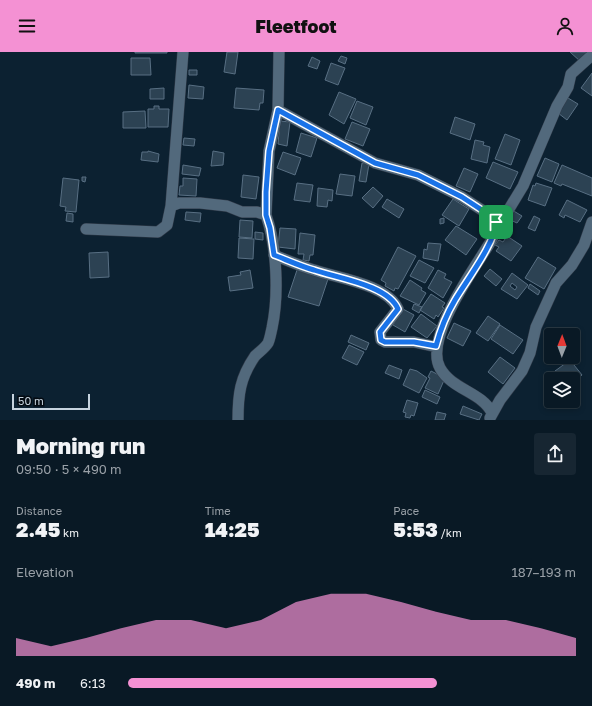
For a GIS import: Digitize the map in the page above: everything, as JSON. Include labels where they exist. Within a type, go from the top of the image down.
[{"type":"street","points":[[86,229],[158,232],[167,225],[171,206],[183,52]]},
{"type":"street","points":[[238,420],[238,394],[245,373],[256,356],[268,342],[273,320],[276,281],[270,228],[266,215],[269,151],[278,110],[279,52]]},
{"type":"street","points":[[496,222],[503,219],[523,186],[557,106],[568,87],[571,74],[592,55]]},
{"type":"street","points":[[278,110],[375,163],[418,175],[462,197],[491,216],[496,222],[493,239],[454,302],[440,331],[436,346],[439,367],[449,380],[488,405],[491,417]]},
{"type":"street","points":[[171,206],[179,203],[200,203],[227,206],[242,212],[257,212],[266,215]]},
{"type":"street","points":[[491,417],[522,371],[530,353],[536,327],[556,283],[572,265],[584,245],[592,222]]},
{"type":"street","points":[[274,255],[375,289],[388,297],[398,309],[380,332],[381,340],[385,342],[414,342],[436,346]]},
{"type":"building","points":[[167,52],[167,53],[135,53]]},
{"type":"building","points":[[227,52],[238,52],[235,74],[224,72]]},
{"type":"building","points":[[570,52],[591,52],[581,62]]},
{"type":"building","points":[[341,56],[347,58],[345,64],[338,61]]},
{"type":"building","points":[[312,57],[320,61],[317,69],[308,66]]},
{"type":"building","points":[[131,58],[150,58],[151,75],[131,75]]},
{"type":"building","points":[[331,63],[345,68],[338,85],[325,80]]},
{"type":"building","points":[[189,70],[197,70],[197,75],[189,75]]},
{"type":"building","points":[[592,73],[592,96],[581,88]]},
{"type":"building","points":[[189,85],[204,87],[203,99],[188,98]]},
{"type":"building","points":[[164,88],[164,99],[150,99],[150,89]]},
{"type":"building","points":[[236,88],[264,90],[263,103],[260,103],[259,110],[234,108]]},
{"type":"building","points":[[339,92],[356,99],[344,124],[329,115]]},
{"type":"building","points":[[568,98],[578,104],[567,120],[558,113]]},
{"type":"building","points":[[357,101],[373,107],[366,125],[350,118]]},
{"type":"building","points":[[154,106],[159,106],[159,109],[169,109],[168,127],[148,127],[148,109],[154,109]]},
{"type":"building","points":[[145,111],[146,128],[123,128],[123,112]]},
{"type":"building","points":[[455,117],[475,124],[470,140],[450,133]]},
{"type":"building","points":[[280,121],[290,122],[287,146],[278,144]]},
{"type":"building","points":[[352,122],[370,129],[363,146],[345,139]]},
{"type":"building","points":[[301,133],[317,138],[311,157],[296,152]]},
{"type":"building","points":[[505,134],[520,140],[511,165],[495,159]]},
{"type":"building","points":[[184,138],[195,139],[194,146],[183,145]]},
{"type":"building","points":[[475,140],[484,142],[483,145],[490,147],[487,163],[471,159]]},
{"type":"building","points":[[148,151],[159,154],[158,162],[141,160],[142,152]]},
{"type":"building","points":[[213,151],[224,153],[223,165],[211,166]]},
{"type":"building","points":[[283,152],[301,158],[295,175],[277,168]]},
{"type":"building","points":[[545,158],[559,164],[552,182],[537,176]]},
{"type":"building","points":[[493,162],[518,172],[510,189],[486,178]]},
{"type":"building","points":[[362,163],[369,164],[366,182],[359,181]]},
{"type":"building","points":[[183,165],[201,168],[199,176],[182,174]]},
{"type":"building","points":[[562,165],[592,178],[592,196],[562,184],[561,186],[554,183]]},
{"type":"building","points":[[464,168],[478,174],[470,192],[456,186]]},
{"type":"building","points":[[340,174],[355,176],[352,196],[336,194]]},
{"type":"building","points":[[243,175],[259,177],[256,199],[241,197]]},
{"type":"building","points":[[82,177],[86,177],[85,182],[82,181]]},
{"type":"building","points":[[63,178],[79,180],[76,212],[65,211],[66,207],[60,206]]},
{"type":"building","points":[[183,178],[197,179],[196,196],[179,195],[180,186],[183,186]]},
{"type":"building","points":[[297,183],[313,185],[310,202],[294,200]]},
{"type":"building","points":[[536,183],[552,188],[545,206],[528,200],[533,185],[535,186]]},
{"type":"building","points":[[373,187],[383,196],[373,208],[362,198]]},
{"type":"building","points":[[318,188],[333,190],[332,201],[328,200],[327,207],[317,206]]},
{"type":"building","points":[[387,199],[404,209],[399,218],[382,207]]},
{"type":"building","points":[[453,199],[469,209],[459,226],[442,215]]},
{"type":"building","points":[[567,200],[587,210],[580,222],[565,215],[564,218],[559,215]]},
{"type":"building","points":[[512,210],[522,216],[517,223],[506,218]]},
{"type":"building","points":[[186,212],[201,213],[200,222],[185,220]]},
{"type":"building","points":[[67,213],[73,214],[73,222],[66,221]]},
{"type":"building","points":[[534,216],[540,219],[535,231],[528,228]]},
{"type":"building","points":[[444,218],[444,223],[440,224],[440,219]]},
{"type":"building","points":[[240,220],[253,221],[252,238],[239,237]]},
{"type":"building","points":[[456,226],[477,239],[466,255],[445,240]]},
{"type":"building","points":[[280,228],[296,229],[295,249],[278,247]]},
{"type":"building","points":[[255,232],[263,233],[263,240],[255,239]]},
{"type":"building","points":[[300,233],[315,235],[313,255],[310,255],[309,261],[303,260],[304,254],[298,254]]},
{"type":"building","points":[[507,236],[522,246],[511,261],[496,251],[499,247],[495,245],[499,240],[503,242]]},
{"type":"building","points":[[239,238],[254,239],[253,259],[238,258]]},
{"type":"building","points":[[428,243],[441,244],[438,261],[423,258],[424,249],[427,250]]},
{"type":"building","points":[[398,247],[416,256],[398,289],[395,288],[394,291],[385,286],[386,283],[381,280]]},
{"type":"building","points":[[108,252],[109,277],[90,278],[89,253]]},
{"type":"building","points":[[538,257],[556,268],[544,289],[525,278]]},
{"type":"building","points":[[419,260],[434,268],[425,283],[410,276]]},
{"type":"building","points":[[490,269],[502,279],[496,286],[484,276]]},
{"type":"building","points":[[250,270],[253,288],[230,291],[228,277],[241,275],[240,272]]},
{"type":"building","points":[[297,270],[328,279],[319,306],[288,297]]},
{"type":"building","points":[[438,270],[446,274],[444,278],[452,282],[443,298],[428,288]]},
{"type":"building","points":[[512,273],[528,285],[517,299],[501,289]],"holes":[[[512,283],[517,287],[515,290],[510,286]]]},
{"type":"building","points":[[410,280],[422,288],[421,290],[426,293],[419,305],[400,296]]},
{"type":"building","points":[[530,284],[540,291],[538,295],[528,288]]},
{"type":"building","points":[[431,294],[445,303],[442,307],[444,308],[438,317],[436,315],[434,319],[420,310]]},
{"type":"building","points":[[414,304],[422,307],[419,313],[412,309]]},
{"type":"building","points":[[403,309],[414,315],[405,332],[393,325]]},
{"type":"building","points":[[421,314],[437,326],[427,338],[411,327]]},
{"type":"building","points":[[488,316],[500,324],[488,341],[476,333]]},
{"type":"building","points":[[454,323],[471,331],[463,346],[447,338]]},
{"type":"building","points":[[500,325],[523,340],[513,354],[491,339]]},
{"type":"building","points":[[351,335],[369,343],[366,350],[348,342]]},
{"type":"building","points":[[349,345],[364,352],[357,365],[342,358]]},
{"type":"building","points":[[500,357],[515,368],[503,384],[488,372]]},
{"type":"building","points":[[565,364],[573,364],[580,372],[556,372],[555,371]]},
{"type":"building","points":[[389,365],[402,370],[399,379],[385,373]]},
{"type":"building","points":[[410,369],[417,371],[427,378],[419,393],[403,385]]},
{"type":"building","points":[[431,371],[445,378],[438,394],[425,388],[430,378],[428,377]]},
{"type":"building","points":[[425,390],[440,397],[437,404],[422,397]]},
{"type":"building","points":[[407,400],[418,403],[414,416],[411,415],[410,418],[405,417],[406,413],[403,412]]},
{"type":"building","points":[[463,406],[482,414],[479,420],[460,414]]},
{"type":"building","points":[[437,412],[446,414],[444,420],[435,420]]},
{"type":"route","points":[[278,110],[301,121],[330,139],[375,163],[407,170],[462,197],[491,216],[496,222],[496,230],[493,239],[454,302],[440,331],[436,346],[414,342],[385,342],[381,340],[380,332],[398,309],[388,297],[375,289],[294,263],[274,255],[270,228],[266,215],[266,192],[269,151],[278,110]]}]
